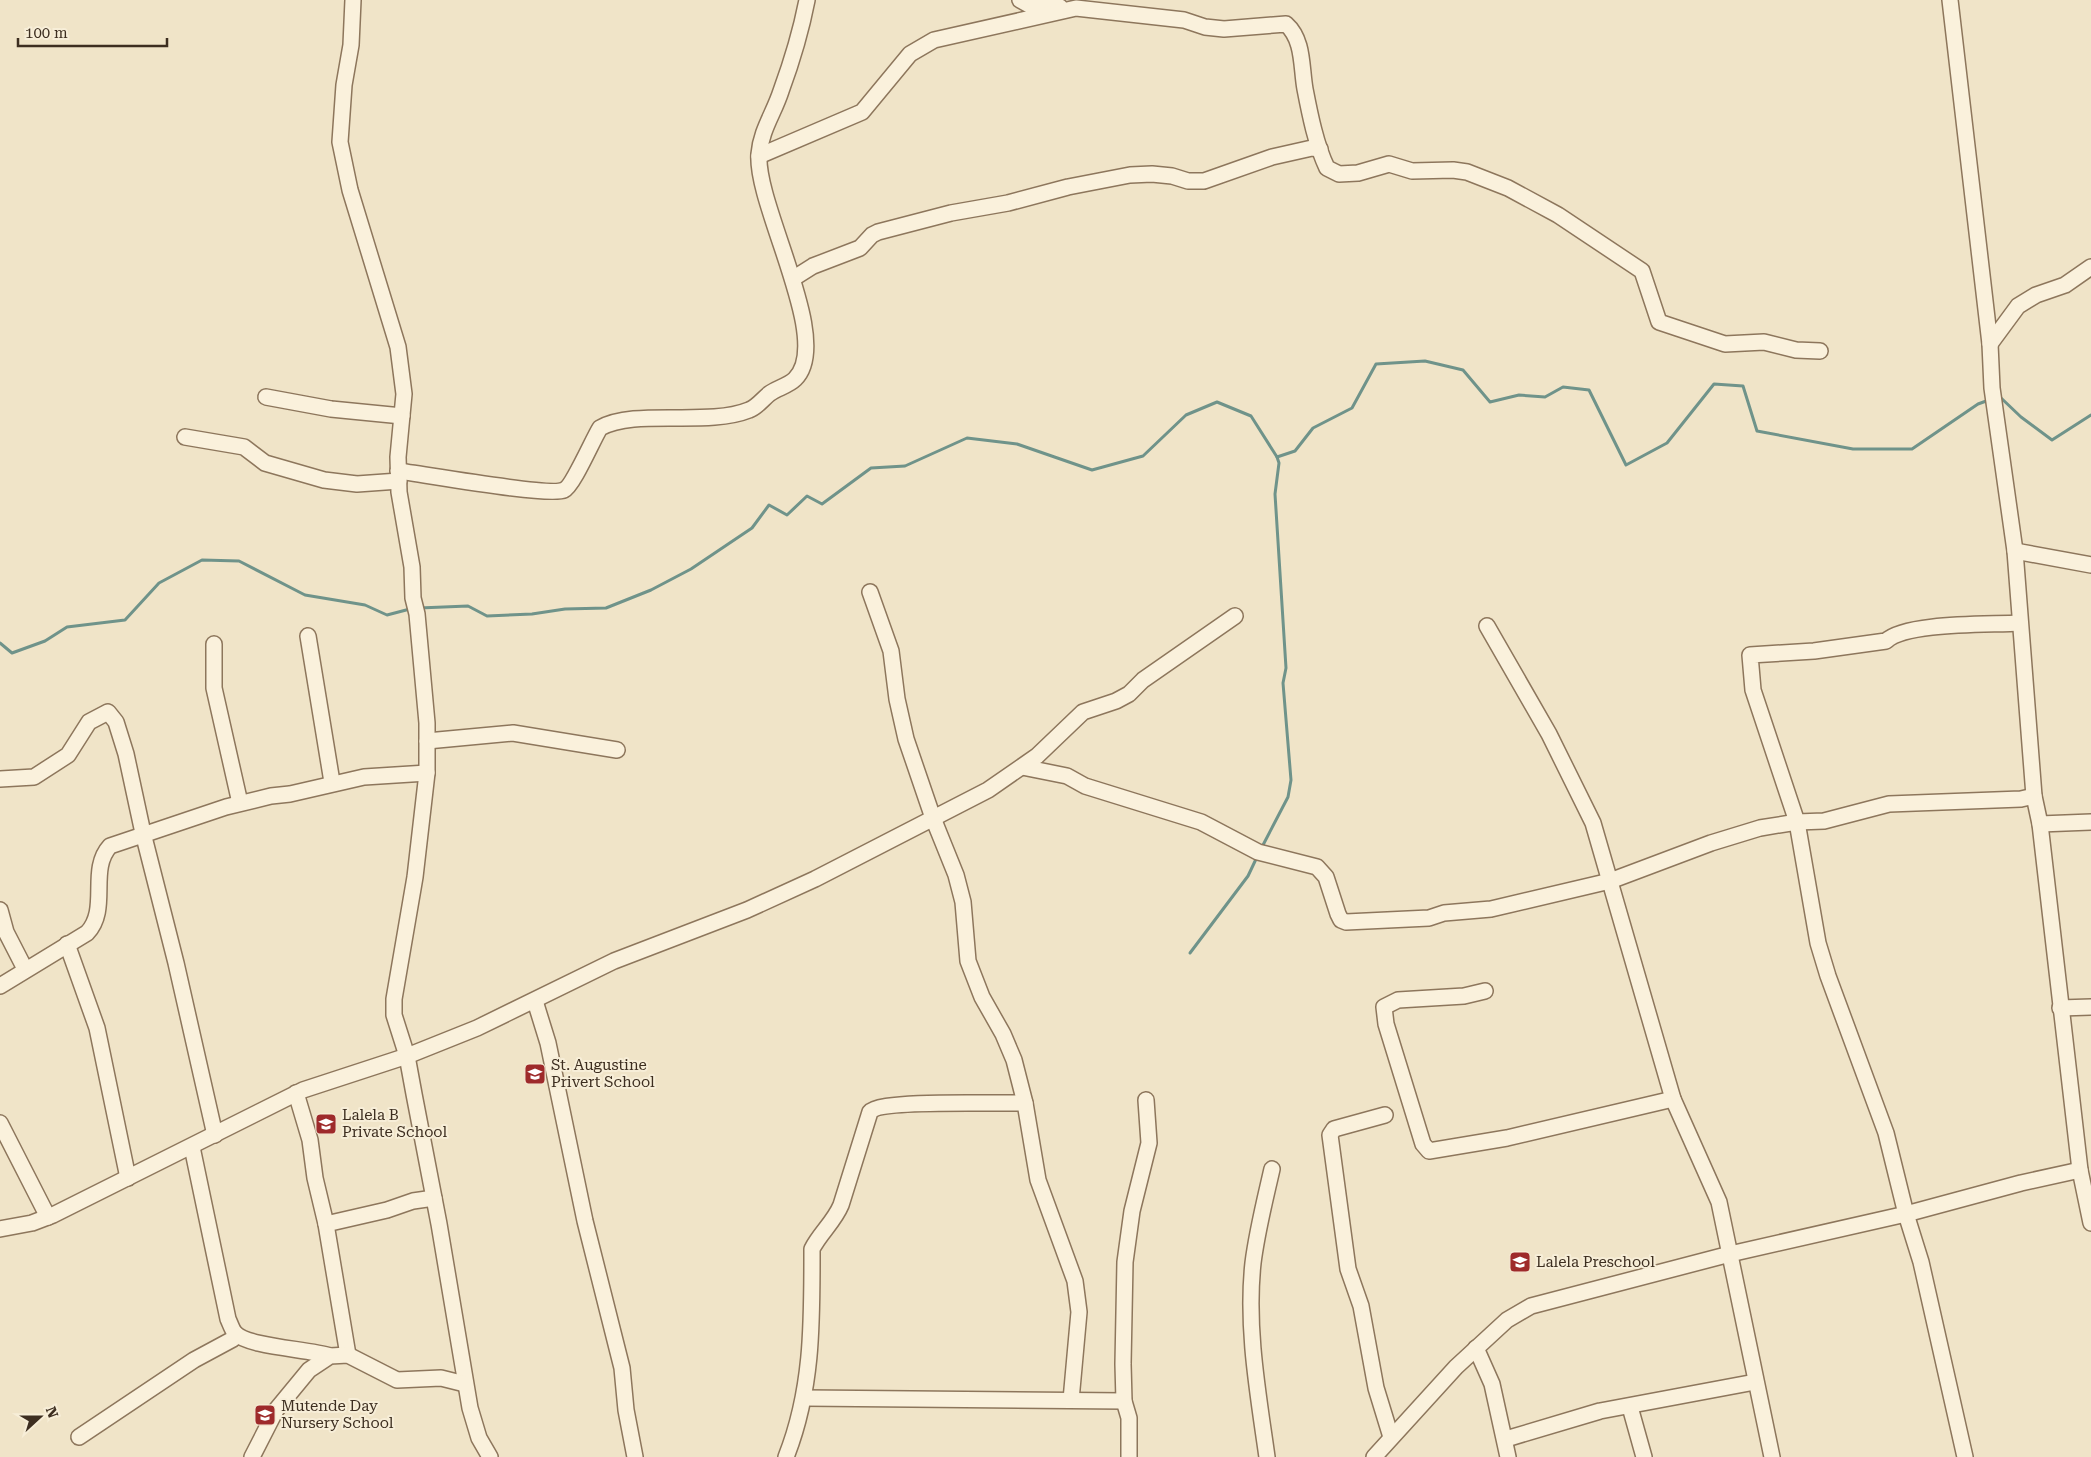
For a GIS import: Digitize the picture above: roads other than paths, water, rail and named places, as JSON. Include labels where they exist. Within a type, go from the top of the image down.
[{"type":"street","points":[[353,0],[351,45],[344,86],[340,142],[355,207],[398,347],[404,394],[399,476],[412,566],[413,598],[417,614],[427,741],[427,773],[411,906],[394,999],[396,1024],[407,1056],[434,1198],[465,1384],[479,1438],[490,1457]]},
{"type":"street","points":[[184,437],[244,447],[265,463],[324,480],[357,484],[399,476],[530,490],[560,491],[570,485],[595,435],[605,425],[637,420],[728,416],[748,411],[770,394],[796,379],[802,367],[807,349],[794,278],[774,227],[759,156],[763,133],[781,93],[802,24],[806,0]]},
{"type":"street","points":[[1020,0],[1029,5],[1077,4],[1184,20],[1205,27],[1224,29],[1286,24],[1294,30],[1299,44],[1306,90],[1320,149],[1327,168],[1339,174],[1358,173],[1389,164],[1412,171],[1453,170],[1467,172],[1508,188],[1558,215],[1642,270],[1659,322],[1725,344],[1764,342],[1796,350],[1820,351]]},
{"type":"street","points":[[1950,0],[1990,344],[1992,388],[2015,551],[2019,623],[2034,796],[2040,824],[2080,1170],[2091,1223]]},
{"type":"street","points":[[759,156],[862,112],[910,54],[934,40],[1077,4]]},
{"type":"street","points":[[794,278],[813,266],[860,248],[872,235],[878,232],[951,213],[1008,203],[1068,187],[1130,175],[1152,174],[1172,176],[1188,181],[1204,181],[1272,157],[1312,148],[1320,149]]},
{"type":"street","points":[[1990,344],[2018,306],[2036,296],[2065,285],[2091,267]]},
{"type":"street","points":[[266,398],[331,409],[402,416]]},
{"type":"street","points":[[2015,551],[2091,565]]},
{"type":"street","points":[[870,592],[888,638],[895,674],[897,699],[906,739],[933,818],[956,874],[963,902],[968,961],[982,997],[1003,1034],[1014,1060],[1025,1103],[1038,1180],[1072,1267],[1078,1296],[1078,1328],[1074,1347],[1071,1400]]},
{"type":"street","points":[[0,1229],[32,1223],[48,1217],[192,1147],[296,1093],[407,1056],[535,1001],[614,961],[747,910],[815,879],[988,790],[1037,756],[1083,712],[1116,701],[1129,694],[1143,680],[1235,616]]},
{"type":"street","points":[[1965,1457],[1921,1262],[1906,1214],[1886,1133],[1823,960],[1812,914],[1797,822],[1753,690],[1750,655],[1814,651],[1886,641],[1892,635],[1910,629],[2019,623]]},
{"type":"street","points":[[1487,626],[1549,734],[1593,823],[1674,1099],[1718,1202],[1772,1457]]},
{"type":"street","points":[[308,636],[332,782]]},
{"type":"street","points":[[214,644],[214,688],[240,803]]},
{"type":"street","points":[[0,779],[34,777],[68,755],[89,722],[108,712],[116,722],[126,754],[215,1135]]},
{"type":"street","points":[[427,741],[514,733],[617,750]]},
{"type":"street","points":[[1022,766],[1067,776],[1086,786],[1201,822],[1258,852],[1317,867],[1326,876],[1338,914],[1341,920],[1346,922],[1429,918],[1444,913],[1491,909],[1610,881],[1711,843],[1760,828],[1797,822],[1824,821],[1889,804],[2021,799],[2034,796]]},
{"type":"street","points":[[0,986],[87,933],[94,926],[99,898],[100,860],[110,846],[143,833],[240,803],[290,794],[332,782],[364,776],[427,773]]},
{"type":"street","points":[[2040,824],[2091,822]]},
{"type":"street","points":[[0,910],[6,932],[25,970]]},
{"type":"street","points":[[67,944],[97,1028],[128,1178]]},
{"type":"street","points":[[1485,990],[1464,996],[1398,1000],[1384,1007],[1386,1024],[1423,1144],[1429,1151],[1507,1138],[1674,1099]]},
{"type":"street","points":[[535,1001],[548,1043],[585,1220],[622,1368],[626,1410],[635,1457]]},
{"type":"street","points":[[2060,1008],[2091,1007]]},
{"type":"street","points":[[296,1093],[310,1140],[315,1178],[326,1224],[348,1355]]},
{"type":"street","points":[[1129,1457],[1129,1418],[1124,1401],[1125,1262],[1132,1211],[1149,1144],[1146,1100]]},
{"type":"street","points":[[786,1457],[805,1398],[810,1348],[812,1249],[816,1240],[835,1219],[841,1205],[870,1112],[878,1106],[909,1103],[1025,1103]]},
{"type":"street","points":[[1384,1115],[1334,1129],[1330,1135],[1348,1268],[1361,1306],[1376,1388],[1390,1437]]},
{"type":"street","points":[[0,1123],[48,1217]]},
{"type":"street","points":[[192,1147],[228,1319],[235,1334],[248,1340],[273,1346],[330,1356],[348,1355],[397,1380],[441,1378],[465,1384]]},
{"type":"street","points":[[1267,1457],[1252,1343],[1253,1265],[1272,1169]]},
{"type":"street","points":[[1374,1457],[1390,1437],[1476,1348],[1507,1320],[1531,1306],[1730,1254],[1906,1214],[2021,1183],[2080,1170]]},
{"type":"street","points":[[326,1224],[387,1210],[413,1201],[434,1198]]},
{"type":"street","points":[[79,1437],[194,1360],[233,1339],[235,1334]]},
{"type":"street","points":[[1476,1348],[1492,1384],[1506,1439],[1508,1457]]},
{"type":"street","points":[[252,1457],[276,1410],[309,1370],[330,1356]]},
{"type":"street","points":[[1506,1439],[1600,1411],[1630,1407],[1755,1382]]},
{"type":"street","points":[[805,1398],[1124,1401]]},
{"type":"street","points":[[1630,1407],[1644,1457]]},
{"type":"waterway","points":[[419,608],[468,606],[487,616],[532,614],[565,609],[606,608],[651,590],[691,569],[752,528],[769,505],[787,515],[807,496],[822,504],[871,468],[905,466],[967,438],[1017,444],[1092,470],[1143,456],[1186,415],[1217,402],[1251,416],[1277,457],[1295,451],[1313,428],[1352,408],[1376,364],[1425,361],[1463,370],[1490,402],[1519,395],[1545,397],[1563,387],[1589,390],[1626,465],[1667,443],[1714,384],[1743,386],[1757,431],[1853,449],[1912,449],[1978,404],[1989,400]]},
{"type":"waterway","points":[[2000,397],[2021,417],[2052,440],[2091,415]]},
{"type":"waterway","points":[[1262,847],[1288,797],[1291,780],[1283,683],[1286,668],[1275,494],[1279,463],[1277,457]]},
{"type":"waterway","points":[[0,643],[12,653],[45,641],[67,627],[125,620],[159,583],[202,560],[239,561],[305,595],[365,605],[387,615],[410,609]]},
{"type":"waterway","points":[[1190,953],[1248,876],[1257,857]]},
{"type":"place","name":"St. Augustine Privert School","points":[[535,1074]]},
{"type":"place","name":"Lalela B Private School","points":[[326,1124]]},
{"type":"place","name":"Lalela Preschool","points":[[1520,1262]]},
{"type":"place","name":"Mutende Day Nursery School","points":[[265,1415]]}]
